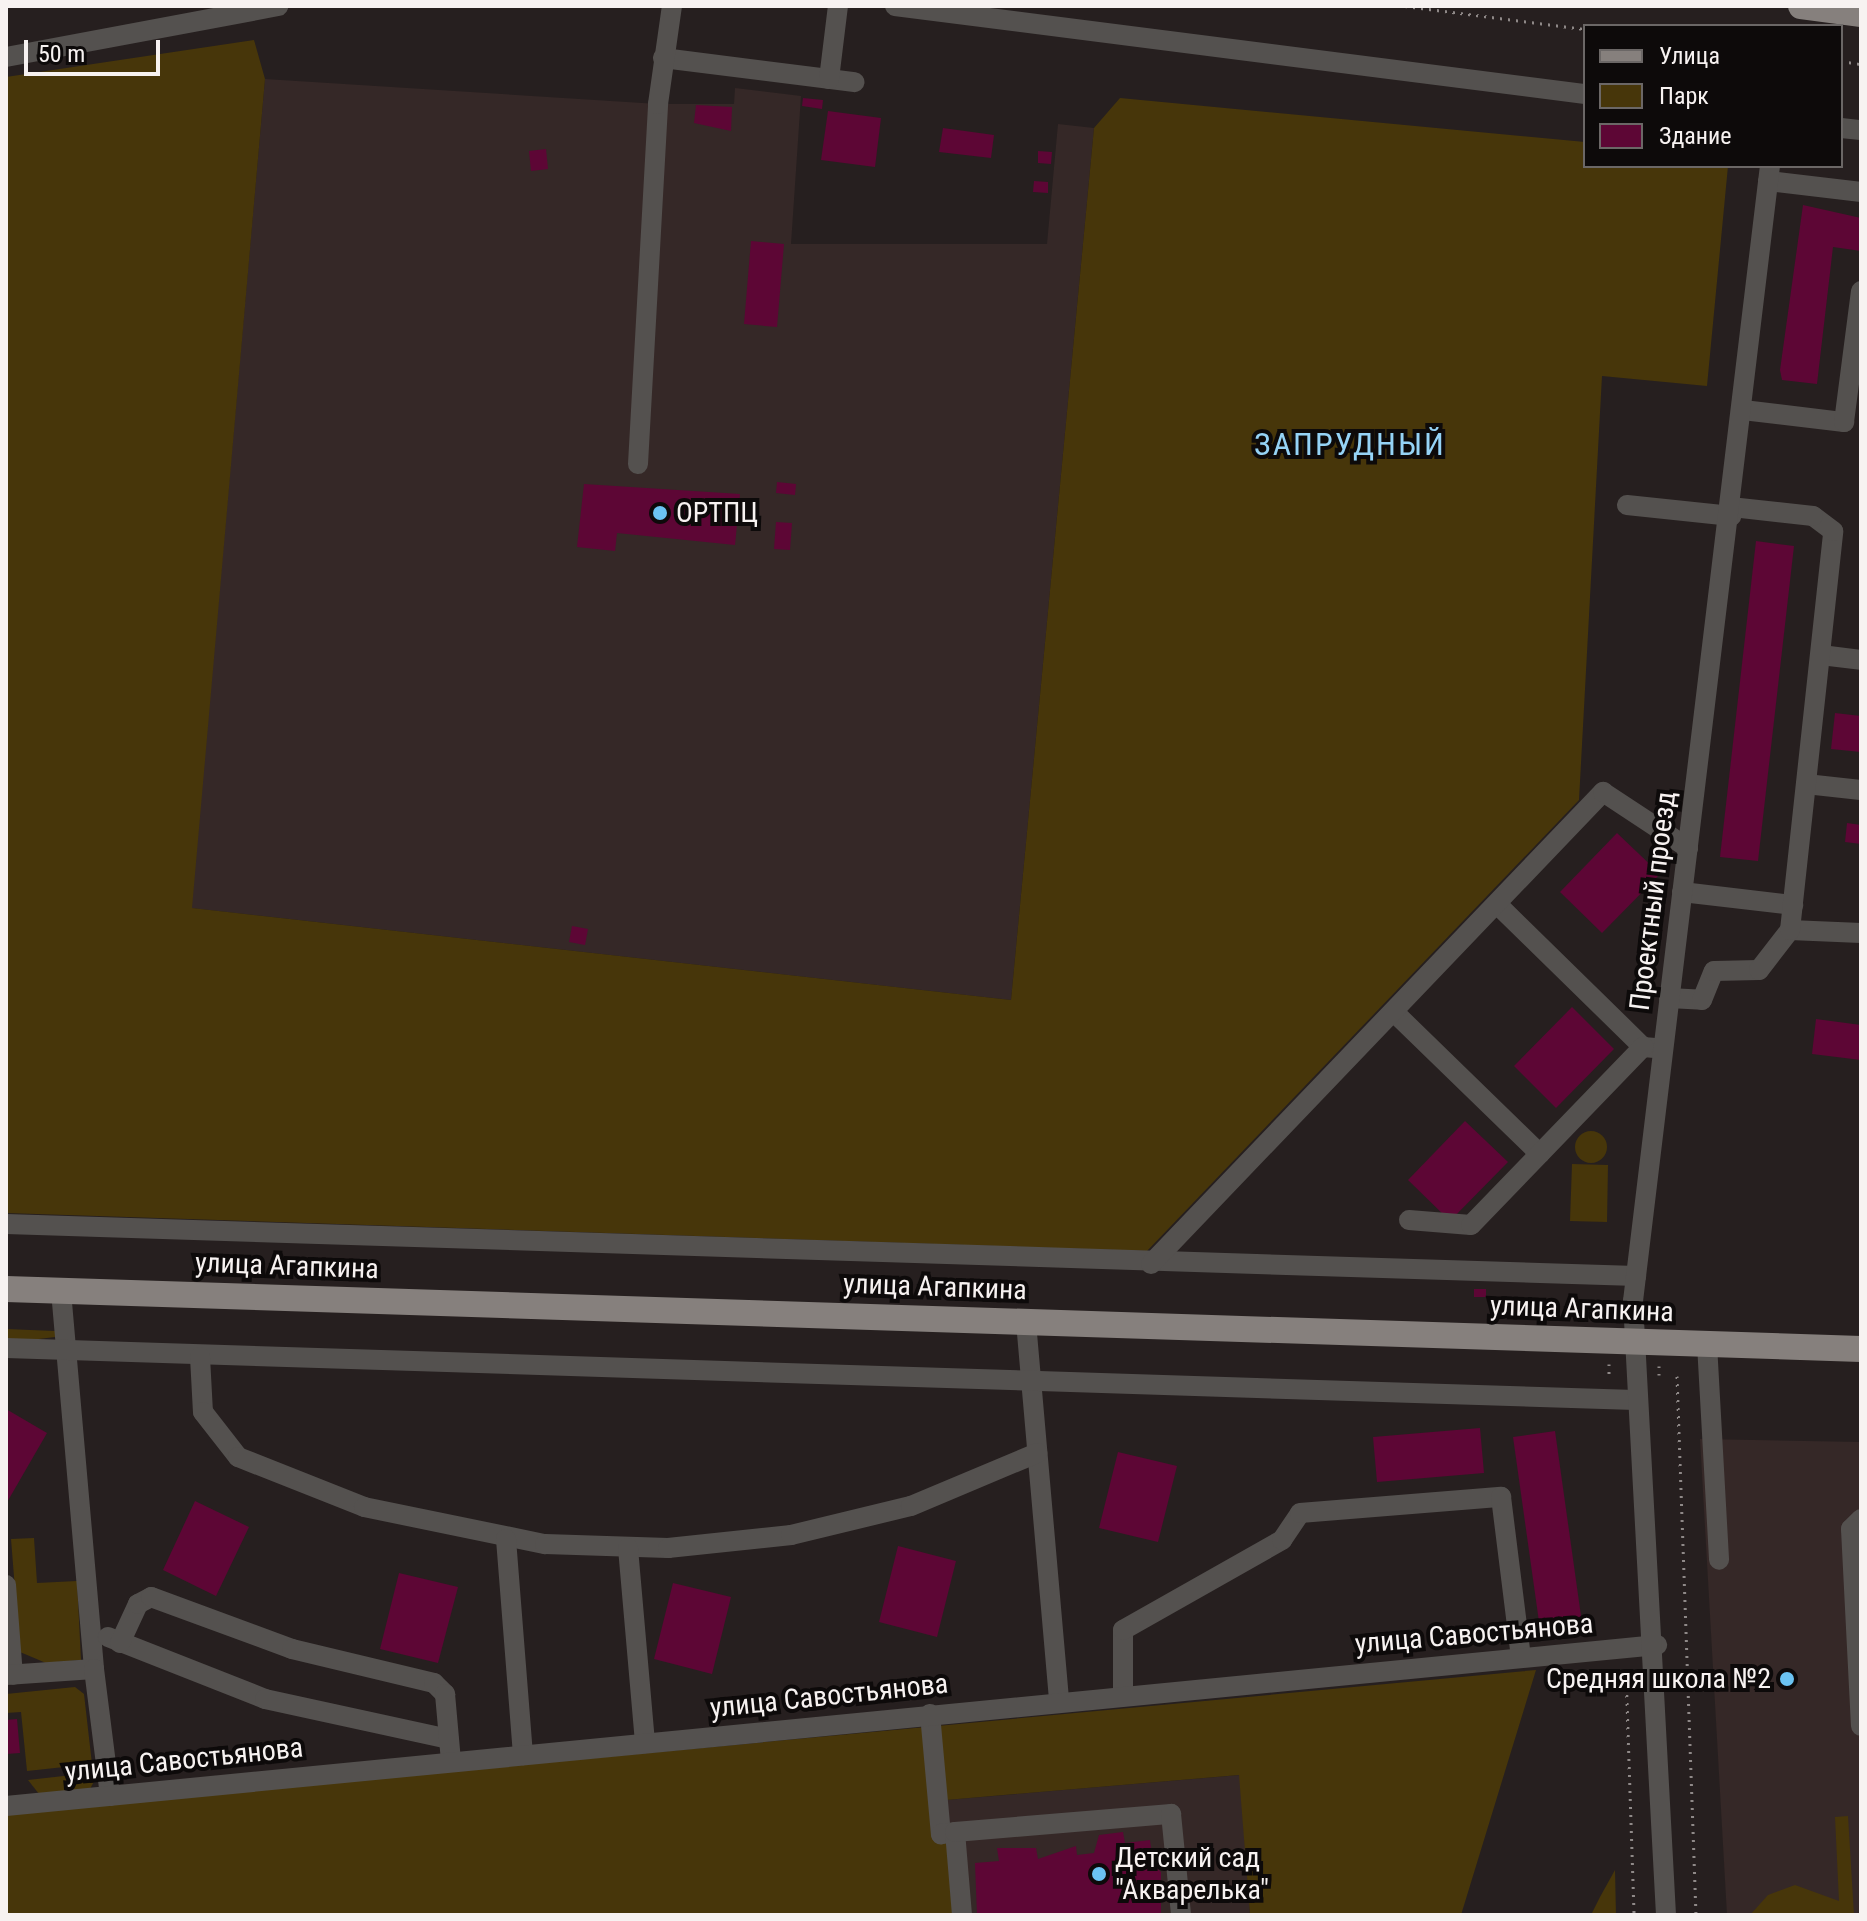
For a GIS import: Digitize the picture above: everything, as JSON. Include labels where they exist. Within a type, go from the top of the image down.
[{"type":"main road","points":[[1801,6],[1861,14]]},
{"type":"main road","name":"улица Агапкина","points":[[6,1289],[1861,1349]]},
{"type":"street","points":[[6,57],[278,6]]},
{"type":"street","points":[[638,464],[663,58],[672,6]]},
{"type":"street","points":[[829,79],[838,6]]},
{"type":"street","points":[[895,6],[1583,94]]},
{"type":"street","points":[[663,58],[854,82]]},
{"type":"street","points":[[1769,174],[1861,192]]},
{"type":"street","name":"Проектный проезд","points":[[1666,1915],[1657,1645],[1631,1342],[1653,1048],[1669,998],[1732,512],[1769,174]]},
{"type":"street","points":[[1743,410],[1852,420],[1861,291]]},
{"type":"street","points":[[1627,505],[1813,516],[1833,531],[1790,930],[1759,970],[1714,971],[1702,1000],[1669,998]]},
{"type":"street","points":[[1821,655],[1861,660]]},
{"type":"street","points":[[1806,784],[1861,790]]},
{"type":"street","points":[[1151,1264],[1395,1013],[1603,792],[1688,848]]},
{"type":"street","points":[[1682,892],[1793,905]]},
{"type":"street","points":[[1409,1220],[1471,1225],[1540,1154],[1653,1048],[1498,905]]},
{"type":"street","points":[[1790,930],[1861,933]]},
{"type":"street","points":[[1395,1013],[1540,1154]]},
{"type":"street","points":[[6,1224],[1151,1264],[1636,1276]]},
{"type":"street","points":[[61,1291],[90,1628],[110,1796]]},
{"type":"street","points":[[1026,1322],[1059,1703]]},
{"type":"street","points":[[1707,1344],[1719,1560]]},
{"type":"street","points":[[6,1348],[1031,1384],[1635,1400]]},
{"type":"street","points":[[200,1357],[203,1412],[238,1457],[364,1507],[506,1539],[628,1548],[730,1544],[852,1523],[970,1486],[1037,1453]]},
{"type":"street","points":[[1123,1696],[1123,1630],[1282,1540],[1295,1515],[1462,1497],[1496,1495],[1506,1506],[1521,1658]]},
{"type":"street","points":[[1861,1519],[1851,1529],[1861,1726]]},
{"type":"street","points":[[506,1539],[523,1755]]},
{"type":"street","points":[[628,1548],[645,1743]]},
{"type":"street","points":[[6,1585],[10,1675],[94,1669]]},
{"type":"street","points":[[120,1643],[141,1600],[156,1598],[292,1649],[434,1683],[445,1694],[451,1761]]},
{"type":"street","points":[[90,1628],[120,1643],[265,1699],[449,1739]]},
{"type":"street","name":"улица Савостьянова","points":[[6,1806],[1657,1645]]},
{"type":"street","points":[[930,1714],[941,1834],[1171,1814],[1181,1915]]},
{"type":"street","points":[[955,1832],[962,1915]]},
{"type":"path","points":[[1405,6],[1583,29]]},
{"type":"path","points":[[1677,1376],[1696,1915]]},
{"type":"path","points":[[1626,1671],[1634,1915]]},
{"type":"shaded area","points":[[265,79],[658,104],[734,104],[735,88],[801,96],[791,244],[1047,244],[1058,124],[1094,128],[1011,1000],[191,908]]},
{"type":"shaded area","name":"Средняя школа №2","points":[[1700,1439],[1861,1442],[1861,1915],[1727,1915]]},
{"type":"shaded area","name":"Детский сад \"Акварелька\"","points":[[1240,1775],[1250,1915],[955,1915],[946,1800]]},
{"type":"green space","points":[[254,40],[265,79],[192,908],[1011,1000],[1094,128],[1120,98],[1583,142],[1583,168],[1728,168],[1707,386],[1602,376],[1579,800],[1147,1251],[6,1213],[6,77]]},
{"type":"green space","points":[[1591,1131],[1603,1135],[1607,1147],[1603,1159],[1591,1163],[1579,1159],[1575,1147],[1579,1135]]},
{"type":"green space","points":[[1572,1164],[1608,1165],[1607,1222],[1570,1221]]},
{"type":"green space","points":[[6,1329],[55,1331],[55,1337],[6,1343]]},
{"type":"green space","points":[[34,1538],[37,1583],[77,1581],[81,1660],[46,1663],[20,1652],[11,1539]]},
{"type":"green space","points":[[1536,1670],[1461,1915],[1250,1915],[1239,1775],[946,1800],[955,1915],[6,1915],[6,1813]]},
{"type":"green space","points":[[75,1687],[84,1694],[92,1764],[27,1771],[21,1712],[6,1713],[6,1694]]},
{"type":"green space","points":[[99,1772],[90,1789],[39,1794],[28,1780]]},
{"type":"green space","points":[[1848,1816],[1854,1915],[1750,1915],[1768,1895],[1795,1885],[1839,1901],[1835,1817]]},
{"type":"green space","points":[[1615,1870],[1616,1915],[1591,1915],[1600,1897]]},
{"type":"building","points":[[803,98],[823,100],[822,109],[802,106]]},
{"type":"building","points":[[696,105],[732,107],[731,131],[694,123]]},
{"type":"building","points":[[828,111],[881,118],[875,167],[821,160]]},
{"type":"building","points":[[943,128],[994,135],[991,158],[939,152]]},
{"type":"building","points":[[546,149],[548,169],[531,171],[529,151]]},
{"type":"building","points":[[1038,151],[1052,152],[1051,164],[1038,163]]},
{"type":"building","points":[[1034,181],[1048,182],[1048,193],[1033,192]]},
{"type":"building","points":[[1803,205],[1861,218],[1861,251],[1833,247],[1817,384],[1782,380],[1780,370]]},
{"type":"building","points":[[751,241],[784,244],[777,327],[744,324]]},
{"type":"building","points":[[777,482],[796,484],[795,495],[776,493]]},
{"type":"building","name":"ОРТПЦ","points":[[584,484],[740,494],[735,545],[617,533],[615,551],[577,547]]},
{"type":"building","points":[[776,522],[792,523],[790,550],[774,549]]},
{"type":"building","points":[[1756,541],[1794,546],[1758,861],[1720,857]]},
{"type":"building","points":[[1835,713],[1861,716],[1861,752],[1831,749]]},
{"type":"building","points":[[1847,823],[1861,825],[1861,844],[1845,842]]},
{"type":"building","points":[[1617,833],[1660,874],[1602,933],[1560,892]]},
{"type":"building","points":[[572,926],[588,929],[585,945],[569,942]]},
{"type":"building","points":[[1572,1007],[1614,1049],[1556,1108],[1514,1066]]},
{"type":"building","points":[[1816,1019],[1861,1025],[1861,1060],[1812,1054]]},
{"type":"building","points":[[1465,1121],[1508,1162],[1450,1221],[1408,1180]]},
{"type":"building","points":[[1474,1289],[1486,1289],[1486,1297],[1474,1297]]},
{"type":"building","points":[[6,1409],[47,1433],[6,1504]]},
{"type":"building","points":[[1480,1428],[1484,1473],[1377,1482],[1373,1437]]},
{"type":"building","points":[[1555,1431],[1582,1623],[1540,1629],[1513,1437]]},
{"type":"building","points":[[1118,1452],[1177,1466],[1158,1542],[1099,1528]]},
{"type":"building","points":[[195,1501],[249,1527],[216,1596],[163,1570]]},
{"type":"building","points":[[898,1546],[956,1561],[937,1637],[879,1622]]},
{"type":"building","points":[[399,1573],[458,1587],[438,1663],[380,1649]]},
{"type":"building","points":[[673,1583],[731,1597],[712,1674],[654,1659]]},
{"type":"building","points":[[17,1719],[20,1753],[6,1754],[6,1720]]},
{"type":"building","points":[[1123,1832],[1125,1843],[1150,1840],[1153,1865],[1161,1872],[1161,1915],[977,1915],[975,1863],[999,1861],[997,1848],[1036,1848],[1038,1859],[1076,1846],[1077,1855],[1094,1853],[1099,1835]]},
{"type":"place","name":"ОРТПЦ","points":[[660,513]]},
{"type":"place","name":"Средняя школа №2","points":[[1787,1679]]},
{"type":"place","name":"Детский сад \"Акварелька\"","points":[[1099,1874]]},
{"type":"district","name":"ЗАПРУДНЫЙ","points":[[1350,444]]}]
